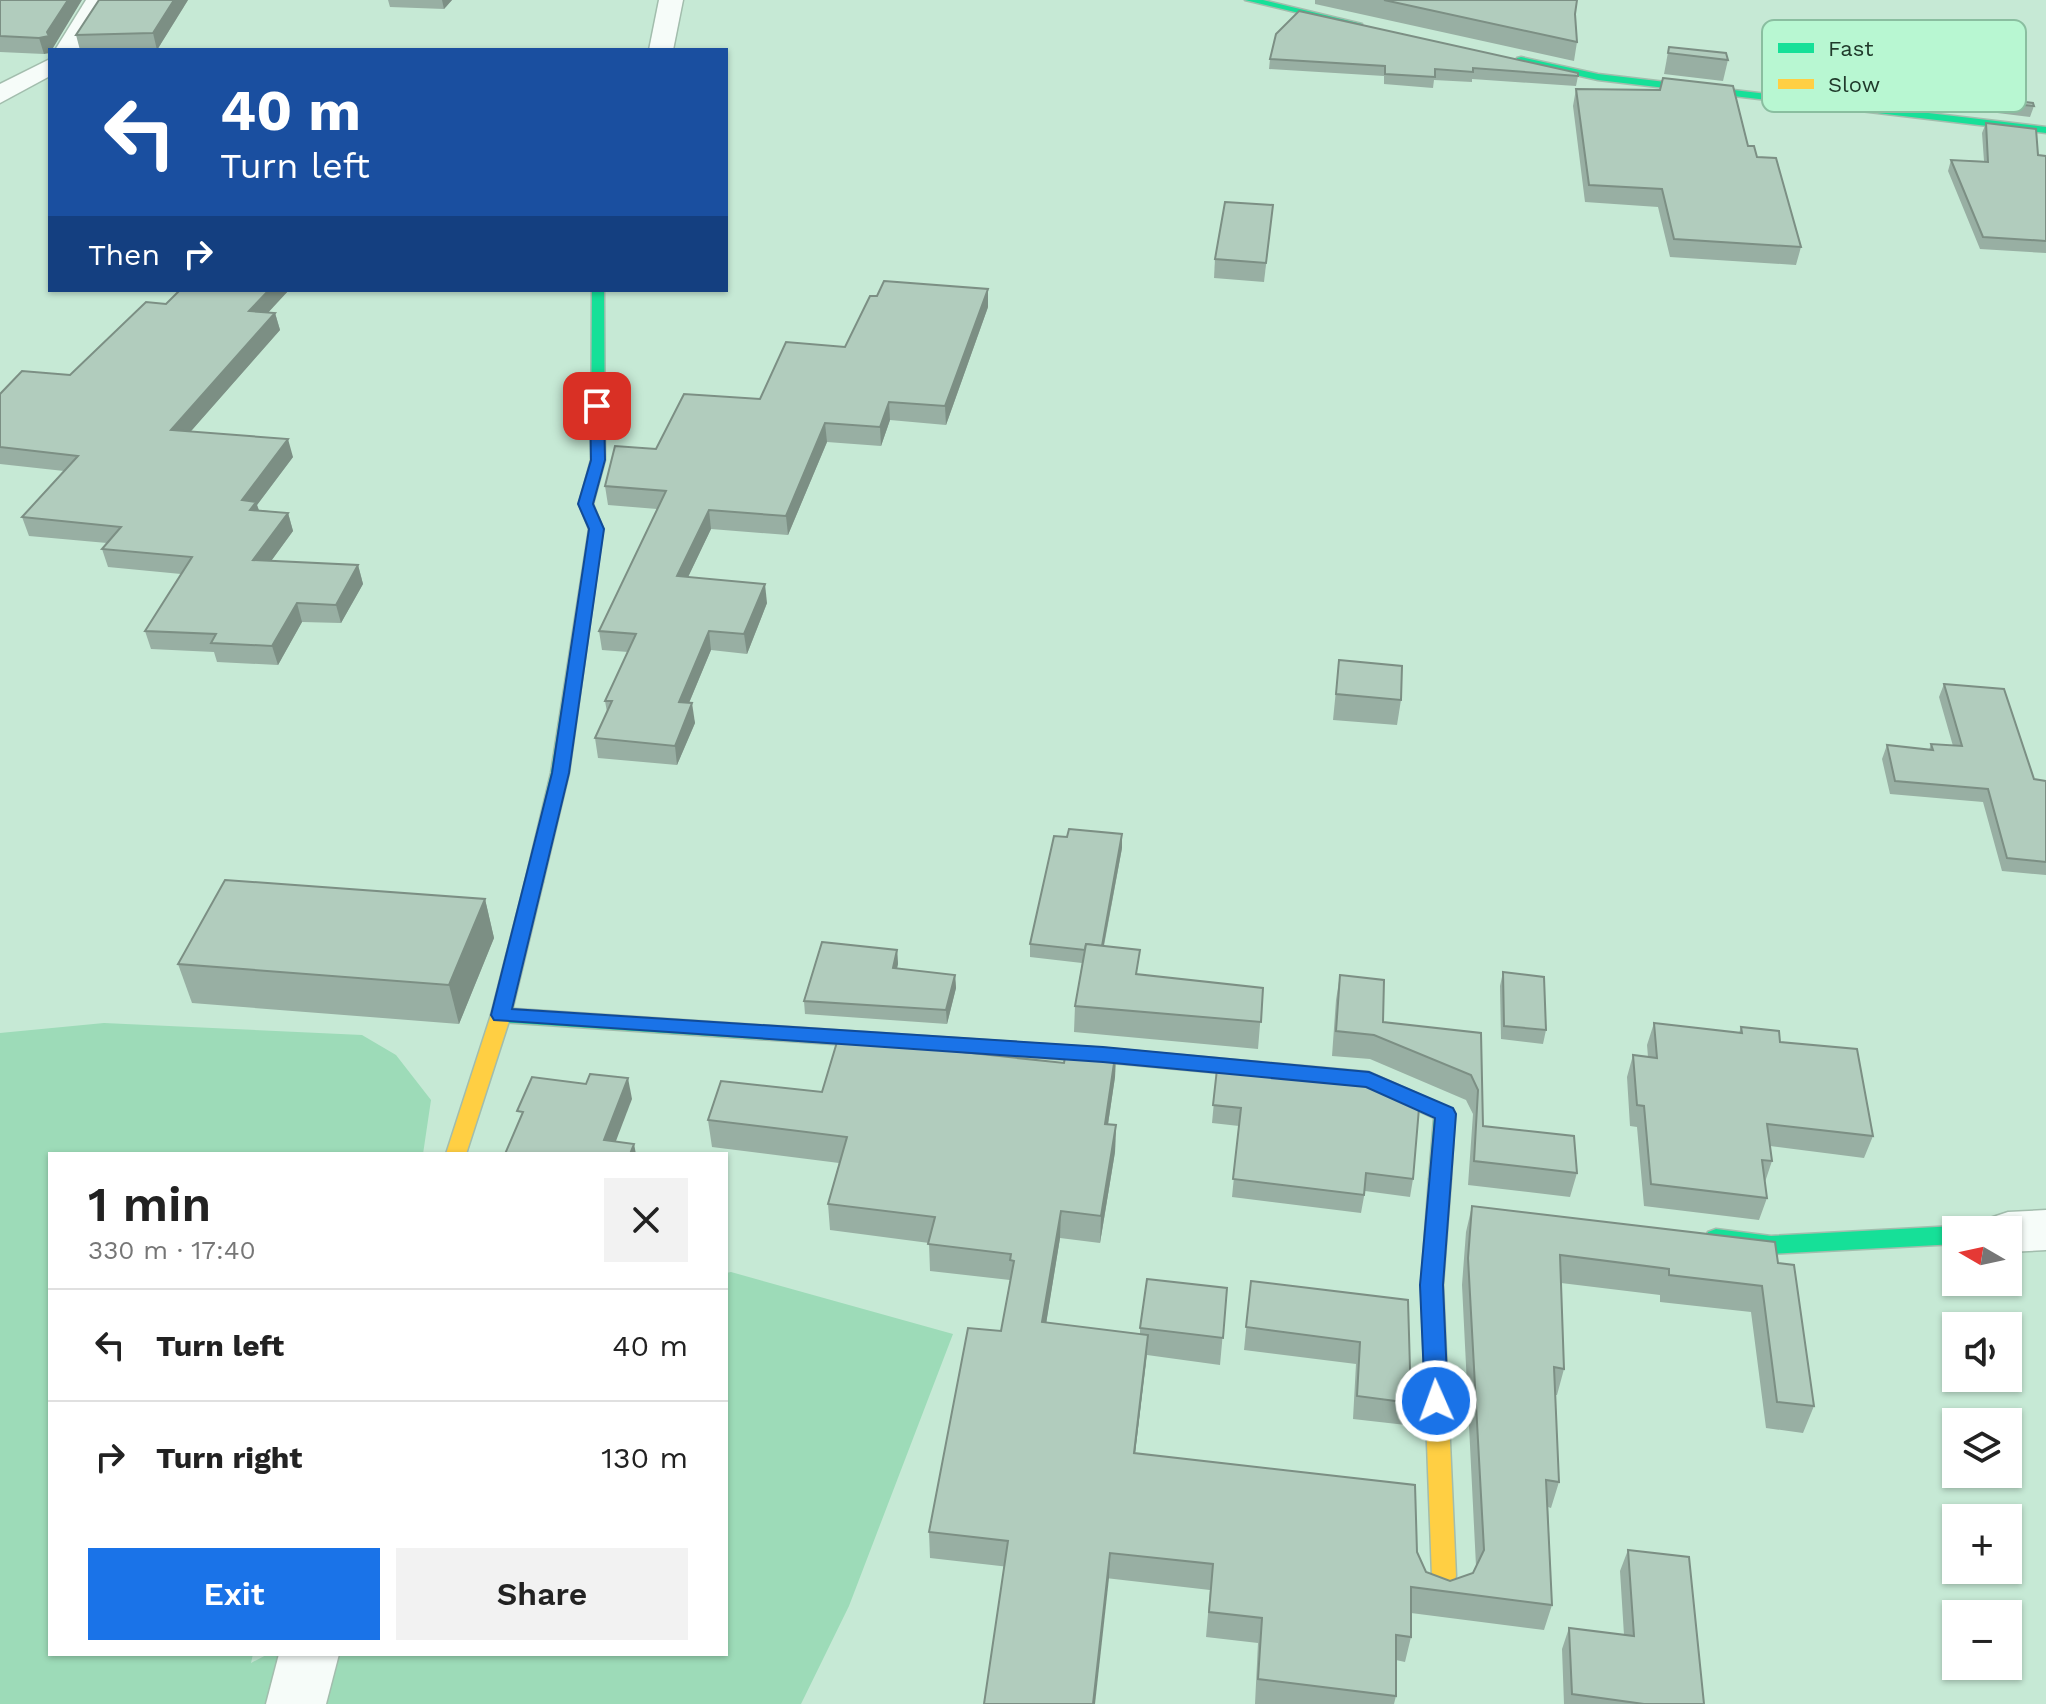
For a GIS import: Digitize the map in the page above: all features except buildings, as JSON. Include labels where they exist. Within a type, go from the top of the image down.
[{"type":"street","points":[[68,48],[98,0]]},
{"type":"street","points":[[661,48],[671,0]]},
{"type":"street","points":[[1250,0],[1298,5],[1371,27]]},
{"type":"street","points":[[1507,57],[1598,77],[1762,96]]},
{"type":"street","points":[[0,95],[48,67]]},
{"type":"street","points":[[1894,112],[2046,130]]},
{"type":"street","points":[[457,1152],[501,1015],[560,773],[596,529],[586,504],[598,460],[598,292]]},
{"type":"street","points":[[501,1015],[1103,1055],[1369,1080],[1445,1114],[1448,1206],[1432,1285],[1444,1576]]},
{"type":"street","points":[[2022,1231],[2046,1230]]},
{"type":"street","points":[[1692,1236],[1771,1245],[1942,1236]]},
{"type":"street","points":[[296,1704],[308,1656]]},
{"type":"green space","points":[[104,1023],[362,1035],[396,1055],[431,1100],[423,1152],[48,1152],[48,1656],[253,1656],[251,1663],[264,1656],[728,1656],[728,1273],[731,1272],[953,1334],[849,1606],[801,1704],[0,1704],[0,1033]]},
{"type":"traffic: fast","points":[[1250,0],[1357,24]]},
{"type":"traffic: fast","points":[[1521,60],[1598,77],[1762,96]]},
{"type":"traffic: fast","points":[[1894,112],[2046,130]]},
{"type":"traffic: fast","points":[[534,882],[560,773],[596,529],[586,504],[598,460],[598,292]]},
{"type":"traffic: fast","points":[[501,1015],[1103,1055],[1369,1080],[1445,1114],[1440,1179]]},
{"type":"traffic: fast","points":[[1716,1238],[1771,1245],[1942,1236]]},
{"type":"traffic: slow","points":[[457,1152],[501,1015],[534,882]]},
{"type":"traffic: slow","points":[[1440,1179],[1432,1285],[1444,1576]]},
{"type":"route","points":[[597,406],[598,460],[586,504],[596,529],[560,773],[501,1015],[1103,1055],[1369,1080],[1445,1114],[1432,1285],[1436,1401]]}]
